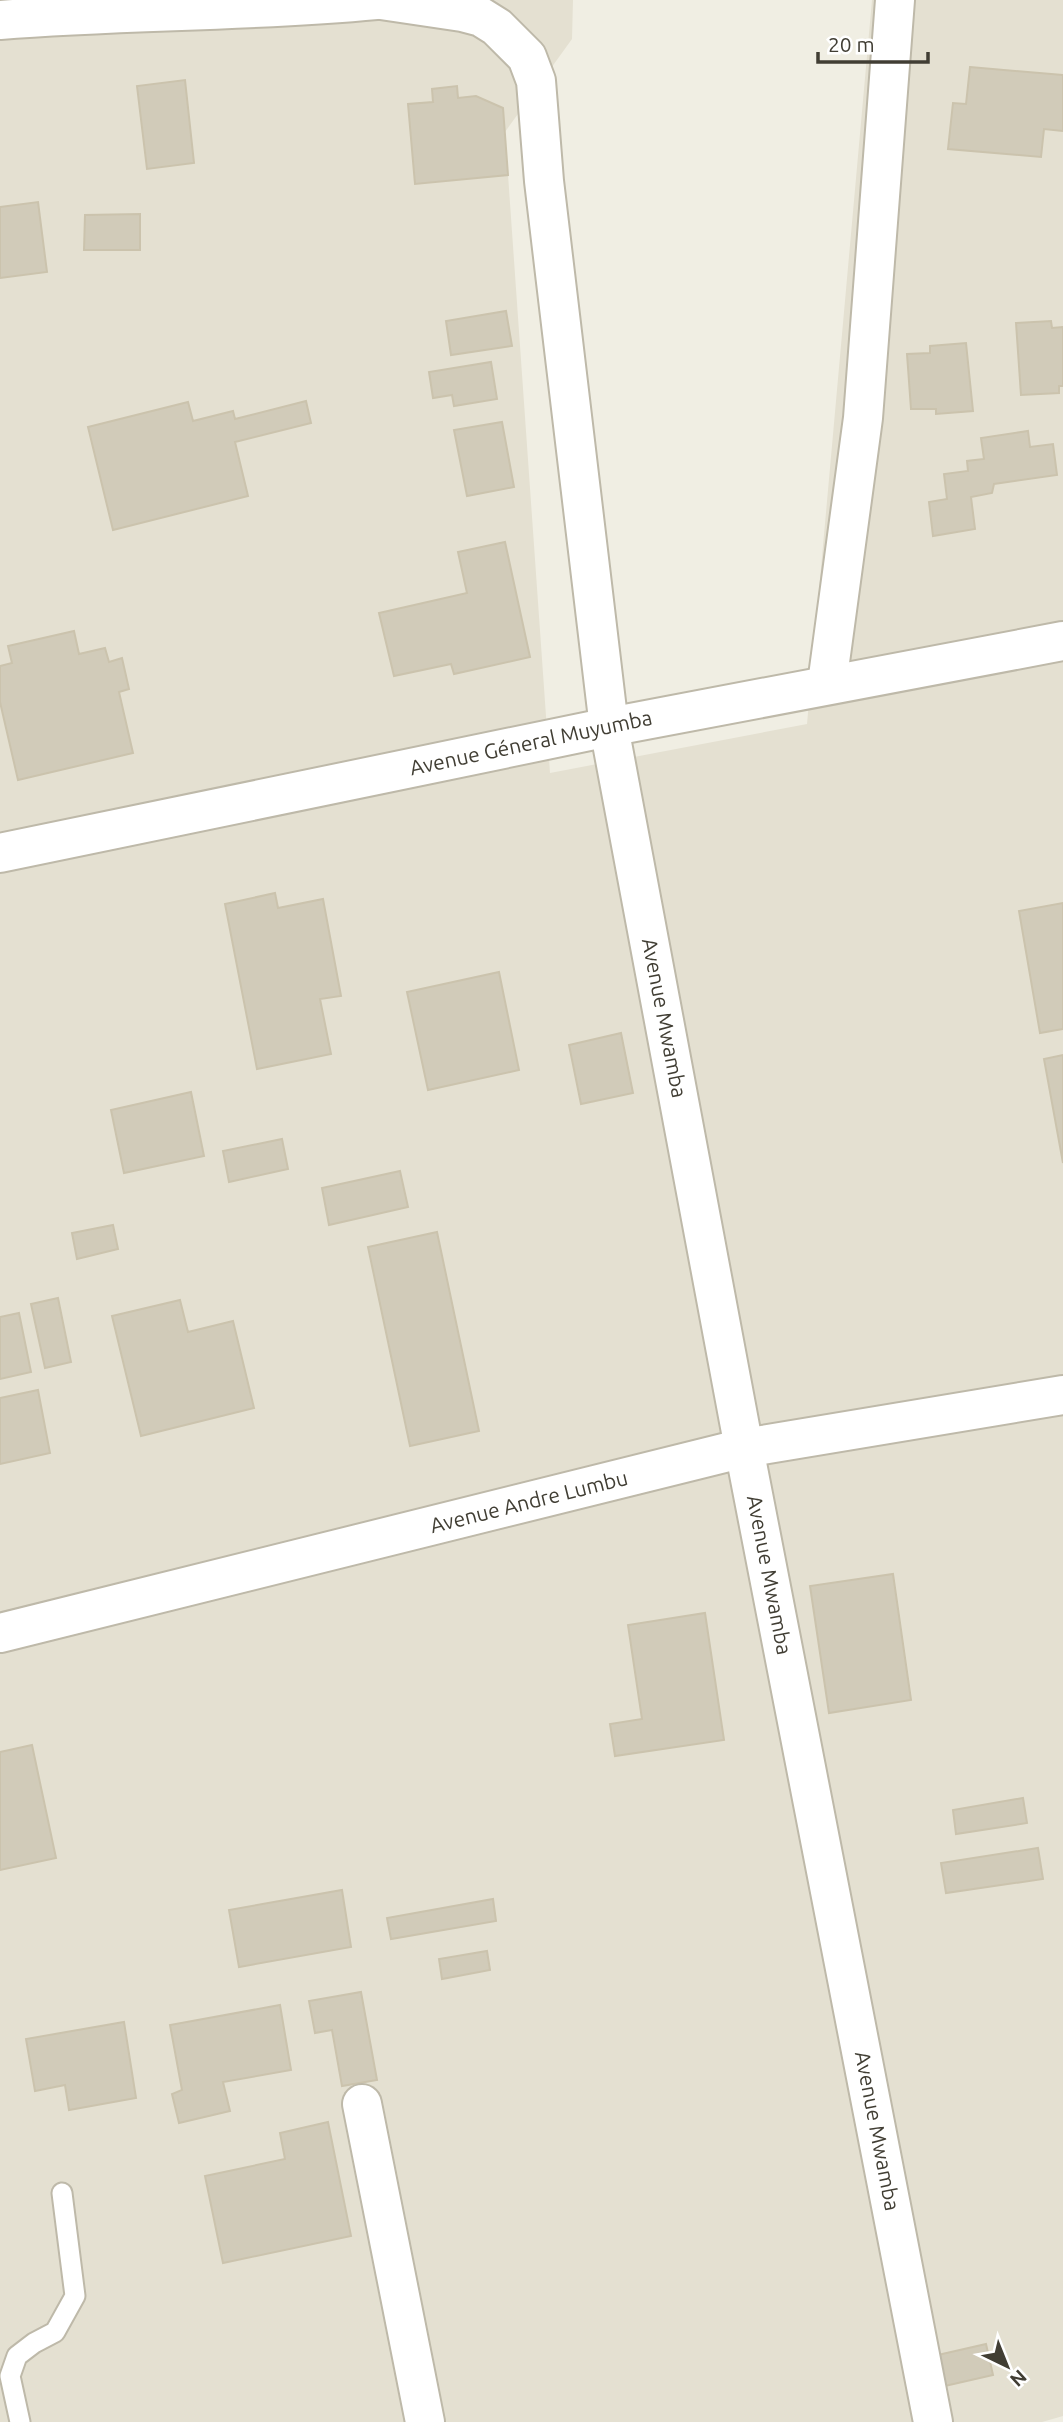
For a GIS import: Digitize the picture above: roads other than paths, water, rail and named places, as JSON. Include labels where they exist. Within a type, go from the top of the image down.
[{"type":"street","name":"Avenue Mwamba","points":[[0,20],[90,13],[256,9],[379,0],[481,17],[497,27],[527,57],[536,81],[544,181],[609,727],[744,1448],[933,2422]]},
{"type":"street","points":[[827,684],[863,418],[895,0]]},
{"type":"street","name":"Avenue Géneral Muyumba","points":[[0,853],[609,727],[1063,641]]},
{"type":"street","name":"Avenue Andre Lumbu","points":[[0,1633],[744,1448],[1063,1395]]},
{"type":"street","points":[[362,2104],[425,2422]]},
{"type":"lane","points":[[20,2422],[10,2376],[16,2356],[55,2332],[75,2296],[62,2193]]}]
